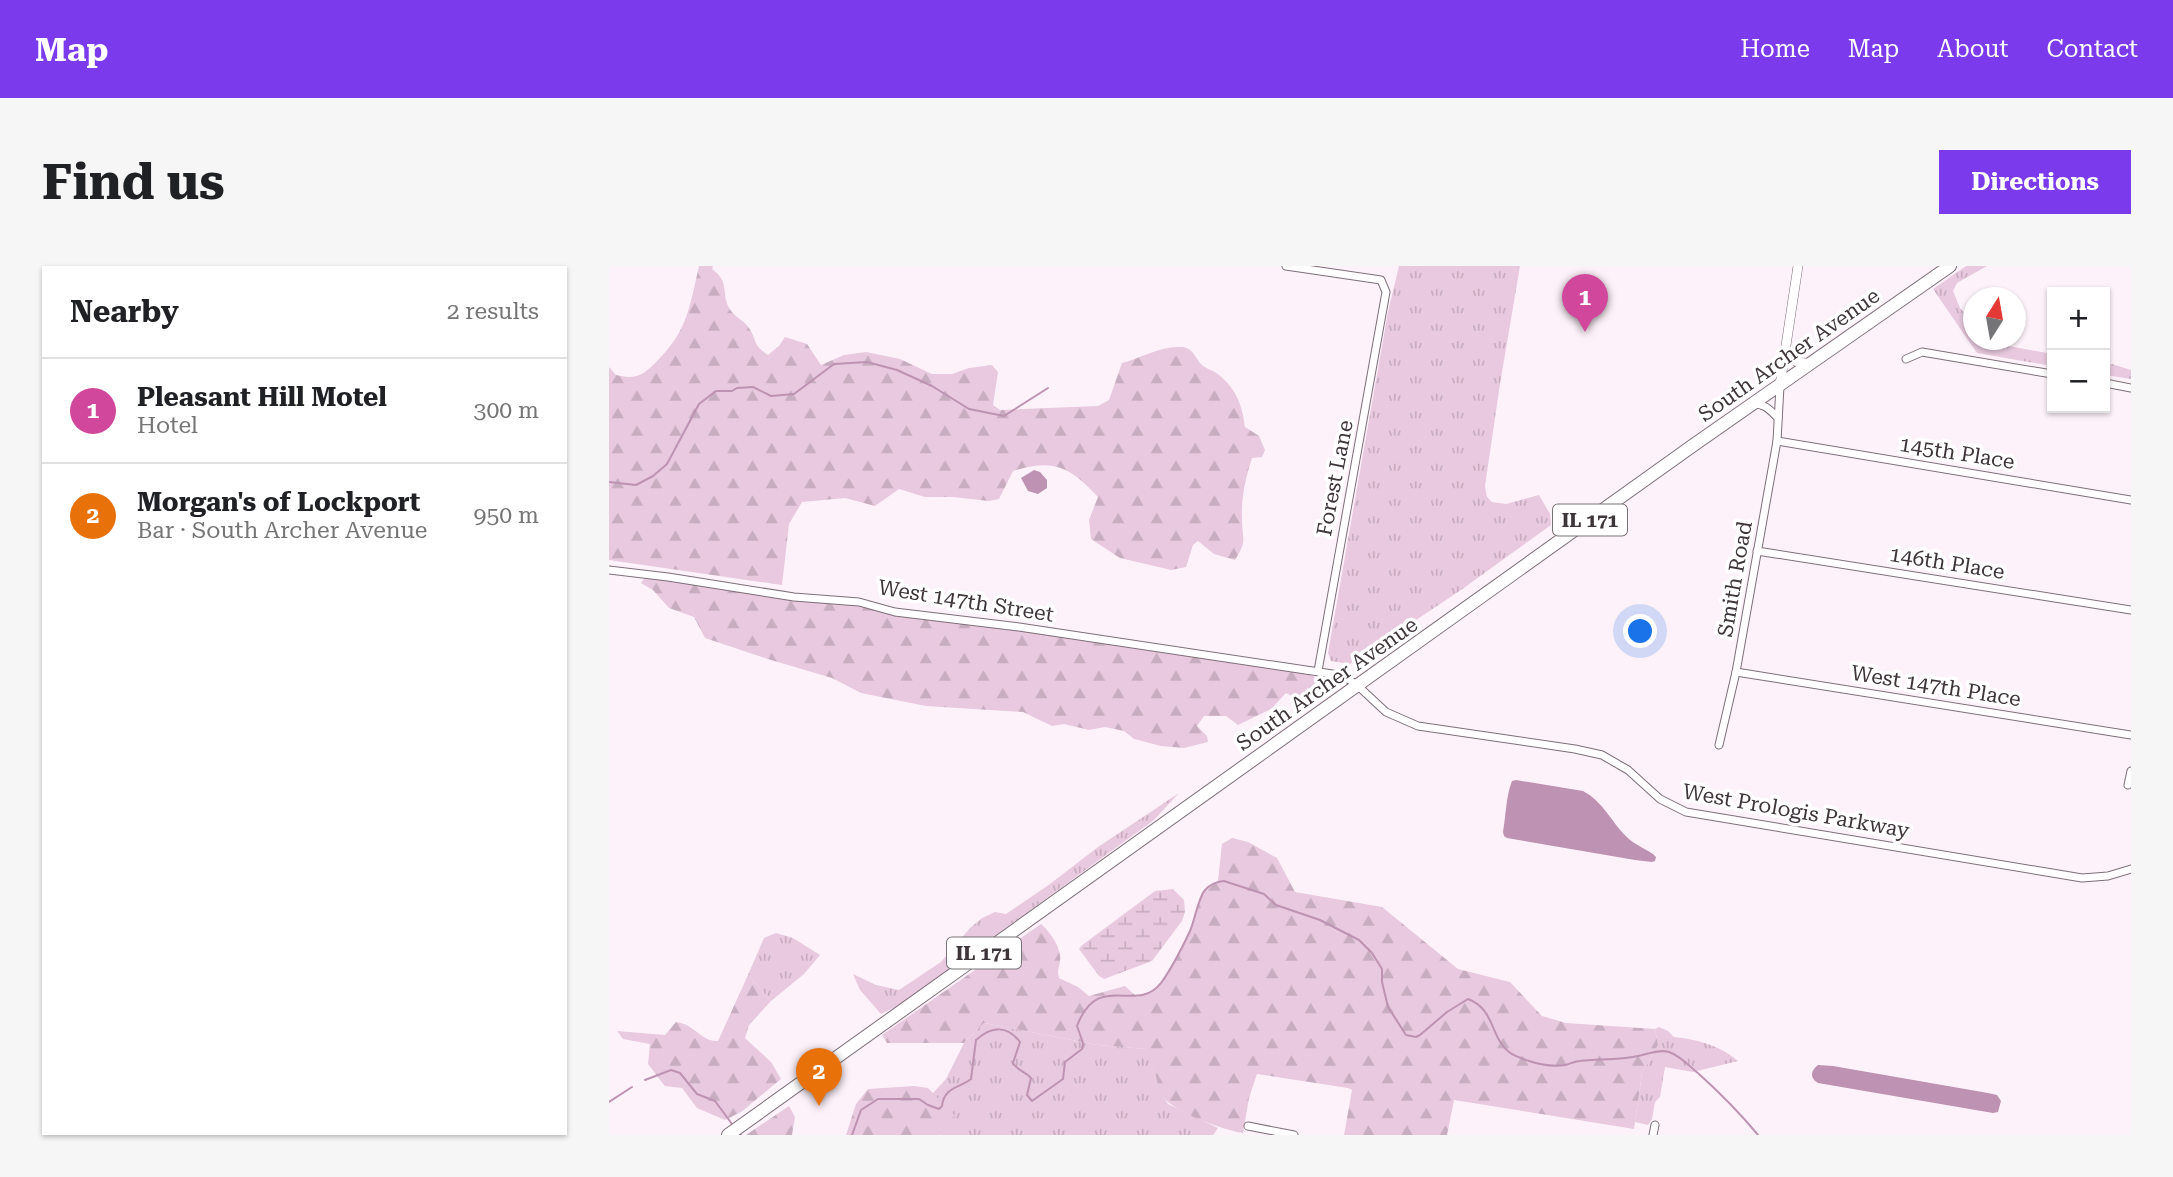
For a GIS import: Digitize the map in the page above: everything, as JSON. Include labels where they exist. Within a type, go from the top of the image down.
[{"type":"main road","name":"South Archer Avenue","points":[[728,1135],[1949,266]]},
{"type":"street","name":"Forest Lane","points":[[1286,266],[1381,280],[1386,292],[1318,671]]},
{"type":"street","name":"Smith Road","points":[[1719,745],[1736,672],[1776,441],[1780,385],[1798,266]]},
{"type":"street","points":[[1785,351],[1795,361],[1809,364]]},
{"type":"street","points":[[1906,359],[1922,352],[2047,373]]},
{"type":"street","points":[[2110,384],[2131,388]]},
{"type":"street","points":[[1752,404],[1768,407],[1778,418]]},
{"type":"street","name":"145th Place","points":[[1776,441],[2131,500]]},
{"type":"street","name":"146th Place","points":[[1757,551],[2131,610]]},
{"type":"street","name":"West 147th Street","points":[[609,570],[794,597],[845,600],[895,612],[1318,671],[1344,676],[1358,686]]},
{"type":"street","name":"West 147th Place","points":[[1736,672],[2131,735]]},
{"type":"street","name":"West Prologis Parkway","points":[[1358,686],[1386,712],[1418,726],[1602,755],[1628,770],[1660,799],[1686,812],[2075,877],[2108,876],[2131,869]]},
{"type":"street","points":[[2129,785],[2131,771]]},
{"type":"street","points":[[1653,1135],[1655,1125]]},
{"type":"street","points":[[1248,1126],[1294,1134]]},
{"type":"green space","points":[[699,266],[713,266],[712,269],[723,283],[729,308],[747,325],[757,345],[768,355],[785,337],[807,344],[821,365],[844,355],[866,352],[900,359],[932,374],[952,374],[969,368],[992,365],[998,372],[993,405],[1000,410],[1098,406],[1109,400],[1122,363],[1166,348],[1187,348],[1202,365],[1219,375],[1230,386],[1240,405],[1245,427],[1259,436],[1265,450],[1262,457],[1252,458],[1244,488],[1242,548],[1235,560],[1214,554],[1198,541],[1193,545],[1186,567],[1171,570],[1120,558],[1091,539],[1089,520],[1098,497],[1070,472],[1040,465],[1013,471],[999,499],[989,501],[925,497],[899,489],[875,506],[845,498],[802,502],[789,524],[782,585],[609,560],[609,367],[616,375],[640,375],[668,349],[682,327]]},
{"type":"green space","points":[[1399,266],[1520,266],[1485,486],[1487,497],[1492,502],[1506,504],[1539,495],[1550,514],[1551,525],[1461,590],[1350,664],[1331,661],[1328,653],[1388,312]]},
{"type":"green space","points":[[1966,266],[1987,266],[1957,283],[1953,291],[1963,311],[1963,333],[1933,289]]},
{"type":"green space","points":[[2026,349],[2047,353],[2047,365],[1977,353],[1975,350]]},
{"type":"green space","points":[[2110,364],[2131,370],[2131,379],[2110,376]]},
{"type":"green space","points":[[645,577],[876,608],[1304,672],[1319,679],[1321,687],[1307,698],[1299,700],[1286,693],[1271,709],[1238,725],[1226,716],[1204,716],[1197,726],[1207,736],[1208,742],[1184,748],[1161,746],[1134,739],[1124,731],[1105,727],[1089,730],[1064,724],[1052,726],[1023,712],[926,706],[861,693],[832,678],[705,638],[694,617],[669,608],[653,590],[641,583]]},
{"type":"green space","points":[[1179,793],[1154,820],[900,1005],[881,1014],[860,990],[853,974],[876,985],[899,990],[941,962],[982,918],[995,912],[1006,914],[1098,847]]},
{"type":"green space","points":[[1232,838],[1248,842],[1277,858],[1295,892],[1382,907],[1458,969],[1510,982],[1542,1016],[1566,1023],[1655,1029],[1658,1045],[1642,1073],[1634,1129],[1454,1100],[1447,1135],[1344,1135],[1352,1090],[1257,1074],[1249,1098],[1243,1133],[1199,1119],[1167,1101],[1159,1089],[1152,1059],[1145,1049],[1098,1045],[984,1023],[964,1043],[887,1043],[882,1035],[1041,924],[1059,951],[1059,978],[1089,996],[1125,986],[1137,997],[1151,991],[1167,974],[1190,931],[1204,890],[1218,881],[1222,844]]},
{"type":"green space","points":[[1173,889],[1184,900],[1185,912],[1182,921],[1152,961],[1104,979],[1099,976],[1079,949],[1081,946],[1155,891]]},
{"type":"green space","points":[[776,933],[793,938],[820,955],[804,974],[771,1001],[748,975],[764,938]]},
{"type":"green space","points":[[748,975],[771,1001],[749,1025],[745,1038],[771,1062],[781,1079],[741,1112],[725,1120],[697,1108],[682,1088],[665,1086],[648,1064],[650,1044],[623,1039],[617,1031],[665,1035],[676,1022],[683,1023],[707,1039],[718,1041]]},
{"type":"green space","points":[[984,1023],[1098,1045],[1146,1049],[1151,1055],[1162,1095],[1168,1104],[1218,1128],[1213,1135],[937,1135],[940,1127],[933,1093],[946,1079],[964,1043]]},
{"type":"green space","points":[[1659,1027],[1674,1037],[1716,1047],[1738,1061],[1693,1072],[1665,1067],[1660,1097],[1655,1102],[1648,1125],[1635,1122],[1642,1073],[1658,1045],[1655,1029]]},
{"type":"green space","points":[[914,1086],[928,1088],[955,1116],[940,1127],[937,1135],[846,1135],[856,1104],[868,1089]]},
{"type":"green space","points":[[789,1106],[795,1117],[792,1135],[746,1135]]},
{"type":"shaded area","points":[[1034,470],[1047,480],[1047,488],[1038,494],[1028,491],[1021,478]]},
{"type":"shaded area","points":[[1512,781],[1583,791],[1597,801],[1629,839],[1653,854],[1655,861],[1507,838],[1503,832],[1507,799]]},
{"type":"shaded area","points":[[1818,1065],[1988,1093],[1997,1095],[2001,1101],[1998,1112],[1993,1113],[1818,1083],[1812,1074]]},
{"type":"waterway","points":[[609,482],[636,485],[653,476],[667,464],[699,404],[716,391],[753,387],[771,396],[794,394],[834,364],[867,362],[897,370],[932,386],[969,409],[1004,416],[1048,388]]},
{"type":"waterway","points":[[852,1135],[861,1110],[878,1099],[919,1099],[939,1109],[949,1091],[971,1079],[976,1040],[999,1029],[1015,1036],[1020,1042],[1013,1063],[1031,1078],[1027,1095],[1032,1101],[1063,1079],[1065,1062],[1082,1049],[1083,1043],[1077,1026],[1086,1009],[1095,1000],[1106,996],[1140,995],[1151,992],[1161,983],[1190,931],[1203,894],[1211,885],[1224,881],[1264,894],[1276,905],[1320,920],[1359,940],[1372,953],[1382,969],[1388,1007],[1406,1035],[1420,1035],[1447,1012],[1468,999],[1483,1009],[1498,1039],[1509,1052],[1538,1064],[1560,1066],[1578,1061],[1624,1058],[1657,1051],[1669,1052],[1707,1081],[1758,1135]]},
{"type":"waterway","points":[[645,1080],[671,1070],[680,1073],[697,1094],[715,1101],[732,1124]]},
{"type":"waterway","points":[[609,1102],[632,1087]]},
{"type":"place","name":"Pleasant Hill Motel","points":[[1585,332]]},
{"type":"place","name":"Morgan's of Lockport","points":[[819,1106]]}]
